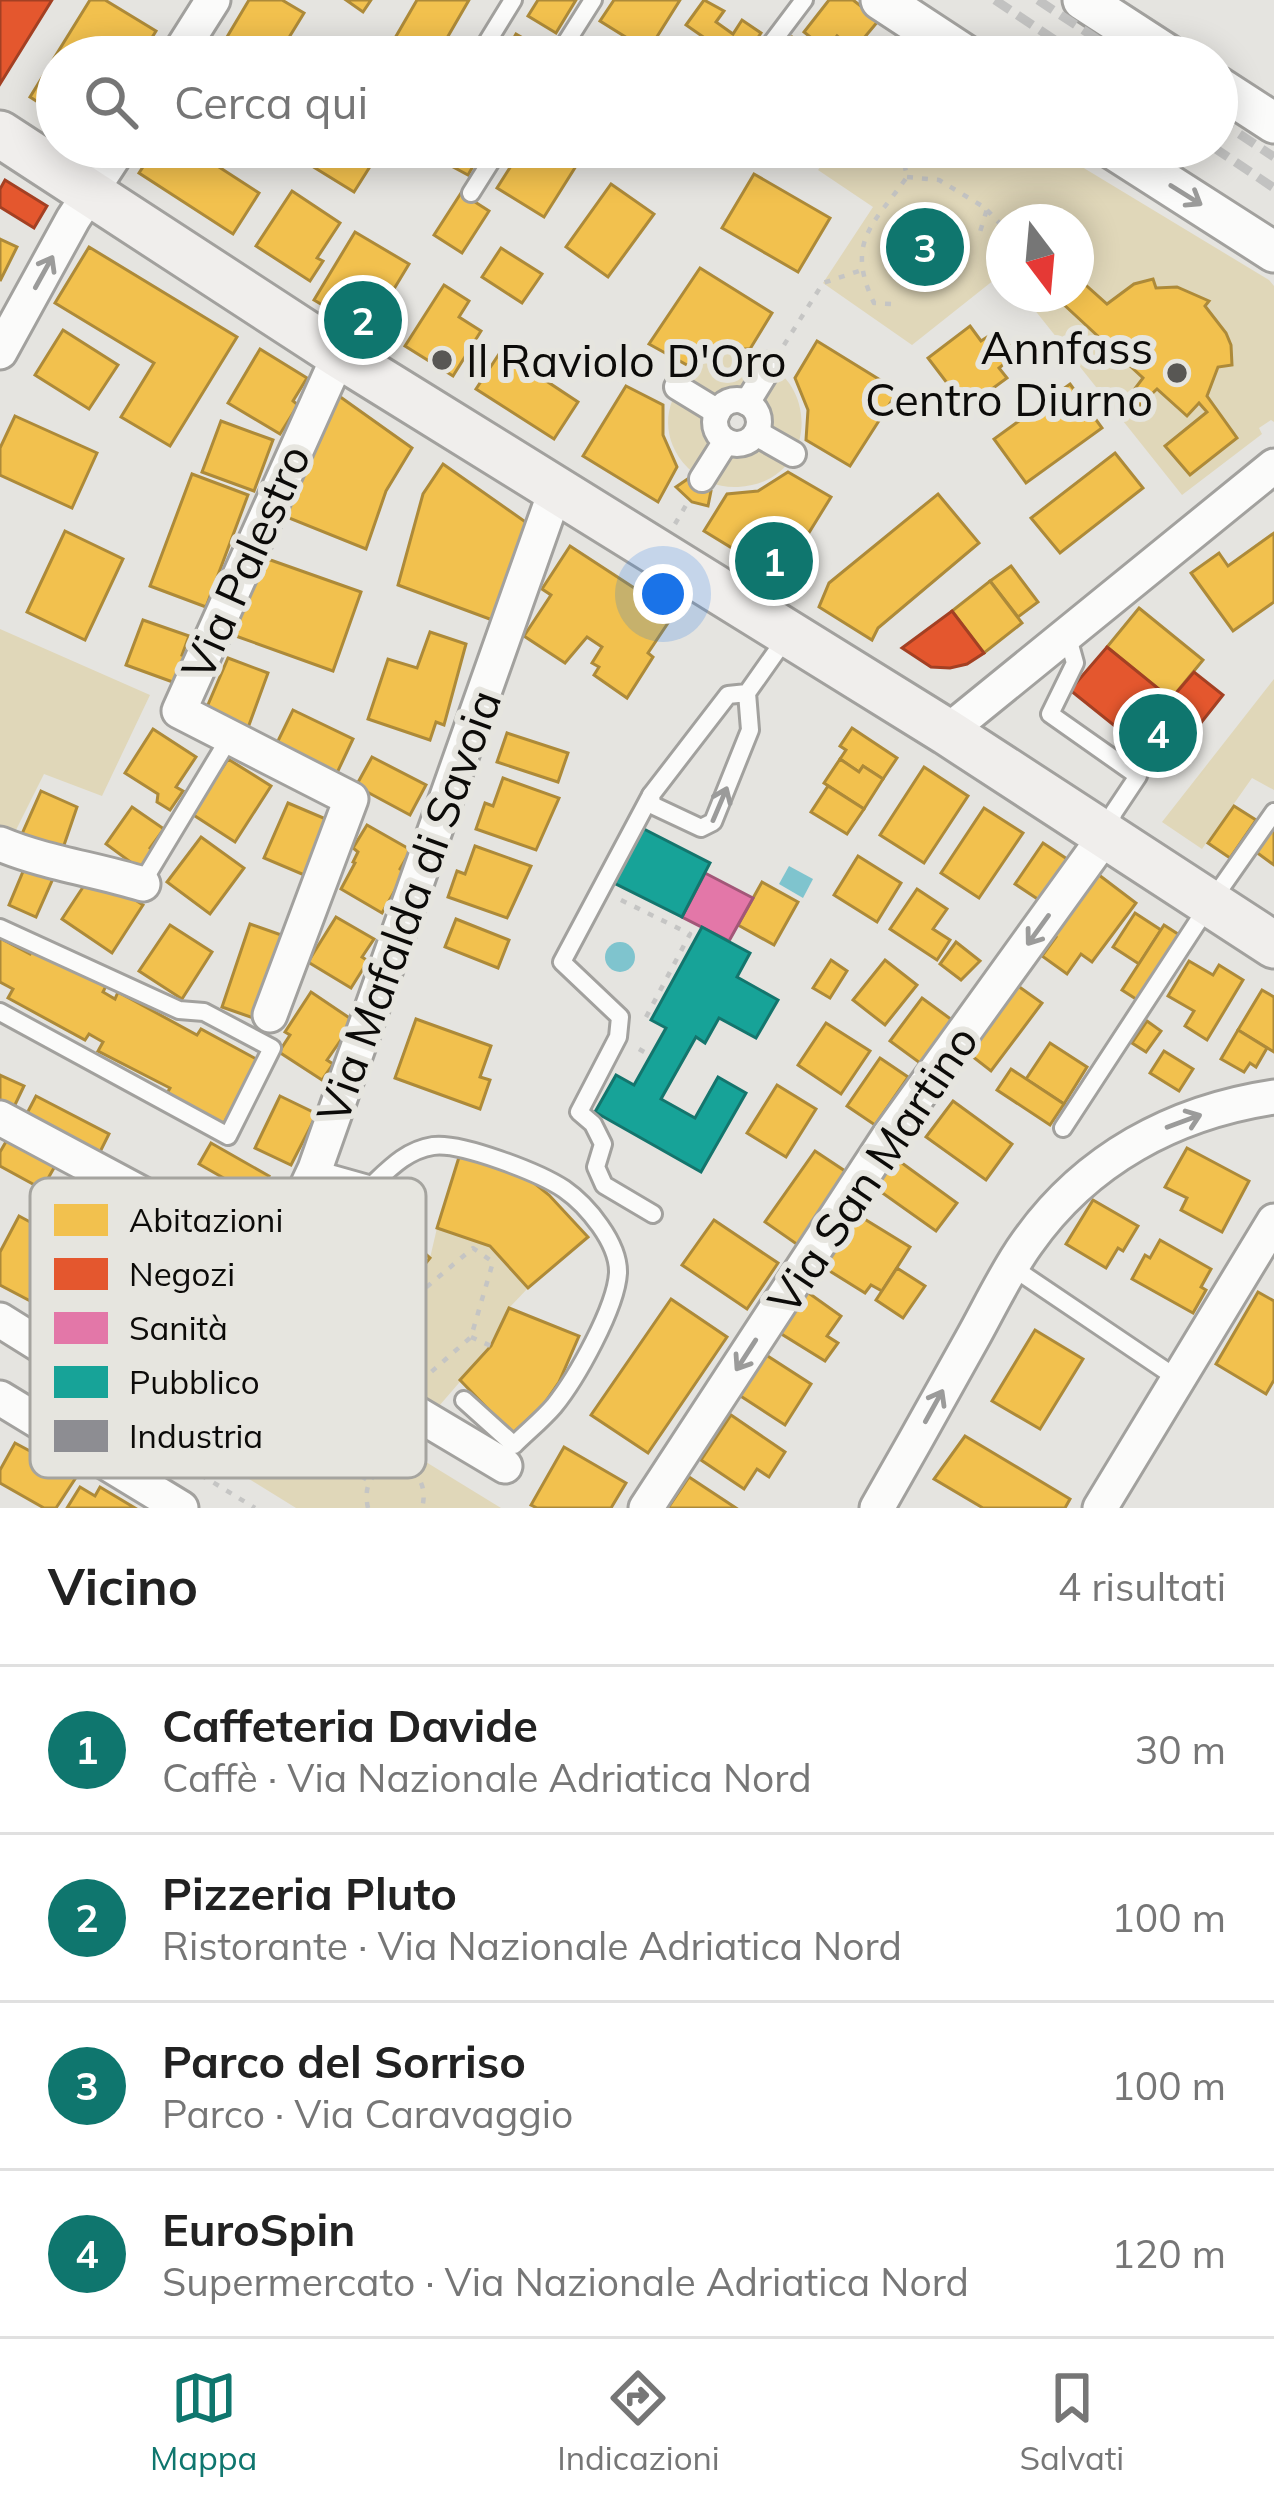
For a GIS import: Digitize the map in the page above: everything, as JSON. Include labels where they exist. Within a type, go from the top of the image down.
[{"type":"main road","points":[[0,134],[36,157]]},
{"type":"main road","points":[[53,168],[555,492],[947,732],[1274,945]]},
{"type":"street","points":[[190,36],[213,0]]},
{"type":"street","points":[[881,0],[936,36]]},
{"type":"street","points":[[1083,0],[1139,36]]},
{"type":"street","points":[[1238,100],[1274,123]]},
{"type":"street","points":[[0,352],[106,168]]},
{"type":"street","points":[[1143,168],[1274,252]]},
{"type":"street","name":"Via Palestro","points":[[270,1016],[351,799],[179,711],[339,355]]},
{"type":"street","points":[[747,403],[773,362]]},
{"type":"street","points":[[677,387],[718,412]]},
{"type":"street","points":[[728,403],[747,403],[757,413],[756,434],[746,442],[726,441],[716,428],[718,412],[728,403]]},
{"type":"street","points":[[756,434],[793,454]]},
{"type":"street","points":[[696,490],[726,441]]},
{"type":"street","points":[[947,732],[1274,466]]},
{"type":"street","name":"Via Mafalda di Savoia","points":[[311,1178],[555,492]]},
{"type":"street","name":"Via San Martino","points":[[646,1508],[889,1136],[1106,835]]},
{"type":"street","points":[[0,844],[33,858],[144,881]]},
{"type":"street","points":[[877,1508],[1025,1246],[1056,1206],[1119,1152],[1151,1133],[1226,1107],[1274,1097]]},
{"type":"street","points":[[0,1118],[111,1178]]},
{"type":"street","points":[[1100,1508],[1274,1221]]},
{"type":"street","name":"Via Mafalda di Savoia","points":[[0,1320],[30,1339]]},
{"type":"street","points":[[0,1398],[30,1416]]},
{"type":"street","points":[[426,1419],[505,1466]]},
{"type":"street","points":[[132,1478],[181,1508]]},
{"type":"lane","points":[[491,36],[513,0]]},
{"type":"lane","points":[[570,36],[593,0]]},
{"type":"lane","points":[[777,36],[804,0]]},
{"type":"lane","points":[[471,193],[487,168]]},
{"type":"lane","points":[[1067,634],[1075,663],[1050,714],[1138,776],[1114,812],[1106,835]]},
{"type":"lane","points":[[651,795],[652,805],[701,828],[713,822],[750,730],[747,693],[788,635]]},
{"type":"lane","points":[[653,1214],[604,1185],[596,1167],[603,1144],[580,1112],[618,1037],[620,1017],[562,962],[651,795],[728,695],[747,693]]},
{"type":"lane","points":[[144,881],[230,737]]},
{"type":"lane","points":[[1063,1128],[1274,812]]},
{"type":"lane","points":[[0,928],[178,1010],[204,1012],[272,1048],[228,1136],[0,1012]]},
{"type":"lane","points":[[381,1178],[407,1155],[427,1147],[470,1149],[564,1190],[592,1217],[613,1247],[618,1271],[610,1302],[588,1349],[542,1418],[514,1445],[464,1400]]},
{"type":"lane","points":[[315,1169],[345,1178]]},
{"type":"lane","points":[[1021,1273],[1178,1379]]},
{"type":"path","points":[[891,304],[874,302],[862,270],[862,241],[907,177],[905,168]]},
{"type":"path","points":[[907,177],[939,180],[986,208]]},
{"type":"path","points":[[980,232],[986,212]]},
{"type":"path","points":[[773,362],[823,283],[862,270]]},
{"type":"path","points":[[684,509],[696,490]]},
{"type":"path","points":[[600,890],[690,934],[641,1026]]},
{"type":"path","points":[[631,1045],[651,1055]]},
{"type":"path","points":[[483,1255],[490,1246]]},
{"type":"path","points":[[426,1288],[473,1248],[493,1262],[471,1337],[426,1377]]},
{"type":"path","points":[[471,1337],[491,1346]]},
{"type":"path","points":[[364,1478],[369,1481]]},
{"type":"path","points":[[368,1508],[365,1490],[372,1478]]},
{"type":"path","points":[[418,1478],[423,1485],[422,1508]]},
{"type":"shaded area","points":[[1084,168],[1274,286],[1274,422],[1259,428],[1262,434],[1182,495],[1036,312],[1094,312],[1094,204],[986,204],[986,286],[912,345],[823,283],[873,207],[818,170]]},
{"type":"shaded area","points":[[727,354],[759,360],[782,374],[796,395],[799,443],[787,465],[767,480],[738,487],[717,485],[693,473],[676,451],[669,434],[673,400],[693,371]],"holes":[[[734,401],[753,407],[759,420],[752,439],[732,444],[716,428],[720,411]]]},
{"type":"shaded area","points":[[0,629],[150,695],[102,796],[44,774],[15,832],[0,826]]},
{"type":"shaded area","points":[[1274,679],[1274,790],[1252,778],[1202,849],[1162,822]]},
{"type":"shaded area","points":[[437,1228],[490,1246],[528,1288],[509,1308],[491,1346],[439,1406],[426,1398],[426,1263]]},
{"type":"shaded area","points":[[426,1462],[501,1508],[296,1508],[247,1478],[426,1478]]},
{"type":"water","points":[[789,866],[813,879],[803,898],[779,884]]},
{"type":"water","points":[[620,942],[635,957],[620,972],[605,957]]},
{"type":"building: Abitazioni","points":[[90,0],[105,0],[156,31],[153,36],[68,36]]},
{"type":"building: Abitazioni","points":[[249,0],[282,0],[304,13],[290,36],[228,36]]},
{"type":"building: Abitazioni","points":[[346,0],[371,0],[363,12]]},
{"type":"building: Abitazioni","points":[[417,0],[469,0],[448,36],[396,36]]},
{"type":"building: Abitazioni","points":[[538,0],[576,0],[556,33],[528,16]]},
{"type":"building: Abitazioni","points":[[614,0],[680,0],[657,36],[624,36],[600,21]]},
{"type":"building: Abitazioni","points":[[704,0],[724,11],[716,22],[733,34],[742,20],[761,33],[702,36],[686,25]]},
{"type":"building: Abitazioni","points":[[829,0],[853,0],[879,20],[866,36],[809,36],[804,32]]},
{"type":"building: Abitazioni","points":[[142,168],[220,168],[259,193],[233,234],[139,173]]},
{"type":"building: Abitazioni","points":[[315,168],[369,168],[354,192]]},
{"type":"building: Abitazioni","points":[[510,168],[575,168],[544,217],[497,188]]},
{"type":"building: Abitazioni","points":[[754,174],[830,218],[798,272],[722,228]]},
{"type":"building: Abitazioni","points":[[611,184],[654,214],[608,277],[566,247]]},
{"type":"building: Abitazioni","points":[[292,191],[340,223],[317,258],[323,261],[310,281],[256,246]]},
{"type":"building: Abitazioni","points":[[461,193],[489,211],[462,253],[434,235]]},
{"type":"building: Abitazioni","points":[[355,232],[409,264],[368,332],[314,300]]},
{"type":"building: Abitazioni","points":[[0,239],[17,247],[0,281]]},
{"type":"building: Abitazioni","points":[[89,247],[237,337],[170,446],[121,417],[154,363],[55,303]]},
{"type":"building: Abitazioni","points":[[501,248],[542,274],[522,303],[482,277]]},
{"type":"building: Abitazioni","points":[[700,268],[772,313],[750,349],[719,349],[687,365],[649,344]]},
{"type":"building: Abitazioni","name":"Annfass Centro Diurno","points":[[1153,279],[1156,288],[1177,287],[1209,301],[1205,306],[1231,345],[1232,365],[1218,367],[1207,396],[1237,438],[1190,475],[1165,446],[1207,412],[1199,403],[1187,416],[1157,389],[1140,405],[1130,395],[1143,378],[1072,312],[1094,312],[1094,292],[1107,304],[1134,284]]},
{"type":"building: Abitazioni","points":[[444,285],[469,301],[459,317],[481,331],[453,376],[405,346]]},
{"type":"building: Abitazioni","points":[[970,326],[981,341],[998,330],[1016,354],[999,368],[1007,378],[966,408],[928,358]]},
{"type":"building: Abitazioni","points":[[63,330],[118,365],[89,409],[35,375]]},
{"type":"building: Abitazioni","points":[[817,341],[898,391],[850,466],[806,440],[808,410],[795,378]]},
{"type":"building: Abitazioni","points":[[260,349],[307,378],[293,401],[298,405],[280,434],[228,403]]},
{"type":"building: Abitazioni","points":[[501,351],[578,402],[554,439],[476,389]]},
{"type":"building: Abitazioni","points":[[1070,384],[1102,428],[1026,483],[994,439]]},
{"type":"building: Abitazioni","points":[[626,386],[663,405],[663,435],[677,467],[658,502],[583,456]]},
{"type":"building: Abitazioni","points":[[339,396],[412,448],[386,491],[366,549],[279,514],[300,459]]},
{"type":"building: Abitazioni","points":[[15,416],[97,453],[72,508],[0,475],[0,448]]},
{"type":"building: Abitazioni","points":[[221,421],[273,440],[254,491],[202,472]]},
{"type":"building: Abitazioni","points":[[1115,453],[1143,488],[1060,553],[1031,518]]},
{"type":"building: Abitazioni","points":[[443,464],[527,523],[495,621],[398,585],[423,494]]},
{"type":"building: Abitazioni","points":[[788,472],[831,497],[781,578],[704,531],[727,494],[758,491]]},
{"type":"building: Abitazioni","points":[[192,474],[248,495],[206,607],[150,586]]},
{"type":"building: Abitazioni","points":[[689,478],[711,491],[708,506],[692,502],[676,487]]},
{"type":"building: Abitazioni","points":[[938,494],[979,543],[878,628],[872,640],[819,607],[829,583]]},
{"type":"building: Abitazioni","points":[[65,531],[123,559],[85,640],[27,612]]},
{"type":"building: Abitazioni","points":[[1274,533],[1274,602],[1233,631],[1191,573],[1219,553],[1228,566]]},
{"type":"building: Abitazioni","points":[[570,546],[674,614],[648,653],[653,657],[627,698],[594,675],[599,667],[592,663],[602,647],[587,637],[565,663],[524,636],[551,595],[542,589]]},
{"type":"building: Abitazioni","points":[[262,557],[361,592],[333,671],[233,635]]},
{"type":"building: Abitazioni","points":[[1011,566],[1038,602],[1018,617],[990,581]]},
{"type":"building: Abitazioni","points":[[990,581],[1022,623],[984,653],[952,611]]},
{"type":"building: Abitazioni","points":[[1139,608],[1203,660],[1171,699],[1107,647]]},
{"type":"building: Abitazioni","points":[[143,620],[189,636],[182,655],[190,658],[181,685],[126,665]]},
{"type":"building: Abitazioni","points":[[430,632],[466,644],[444,725],[436,722],[430,740],[368,719],[388,659],[417,668]]},
{"type":"building: Abitazioni","points":[[228,658],[268,673],[245,736],[207,707]]},
{"type":"building: Abitazioni","points":[[293,710],[353,739],[336,775],[275,747]]},
{"type":"building: Abitazioni","points":[[852,728],[897,758],[883,779],[863,766],[859,772],[840,759],[846,750],[840,746]]},
{"type":"building: Abitazioni","points":[[153,729],[196,757],[176,787],[183,791],[170,810],[157,802],[158,794],[125,773]]},
{"type":"building: Abitazioni","points":[[507,733],[568,753],[558,782],[497,762]]},
{"type":"building: Abitazioni","points":[[372,757],[426,785],[410,815],[356,786]]},
{"type":"building: Abitazioni","points":[[228,759],[271,786],[235,842],[192,814]]},
{"type":"building: Abitazioni","points":[[840,759],[859,772],[863,766],[883,779],[864,809],[824,783]]},
{"type":"building: Abitazioni","points":[[924,767],[968,796],[924,863],[880,835]]},
{"type":"building: Abitazioni","points":[[503,778],[559,798],[536,850],[476,829],[485,803],[493,806]]},
{"type":"building: Abitazioni","points":[[828,786],[864,809],[847,834],[811,812]]},
{"type":"building: Abitazioni","points":[[41,791],[77,807],[62,851],[22,834]]},
{"type":"building: Abitazioni","points":[[288,803],[333,822],[309,877],[264,858]]},
{"type":"building: Abitazioni","points":[[1234,806],[1256,820],[1230,858],[1208,843]]},
{"type":"building: Abitazioni","points":[[132,807],[164,829],[150,848],[157,854],[144,872],[106,844]]},
{"type":"building: Abitazioni","points":[[984,808],[1023,833],[979,898],[941,873]]},
{"type":"building: Abitazioni","points":[[1274,820],[1274,865],[1252,849]]},
{"type":"building: Abitazioni","points":[[367,825],[411,850],[400,869],[405,873],[382,913],[341,889],[355,863],[358,852],[353,848]]},
{"type":"building: Abitazioni","points":[[201,837],[244,868],[210,914],[167,882]]},
{"type":"building: Abitazioni","points":[[1043,843],[1073,863],[1045,904],[1015,884]]},
{"type":"building: Abitazioni","points":[[475,846],[531,866],[507,918],[448,897],[457,871],[465,874]]},
{"type":"building: Abitazioni","points":[[858,856],[901,883],[877,922],[834,895]]},
{"type":"building: Abitazioni","points":[[27,862],[55,874],[36,917],[9,905]]},
{"type":"building: Abitazioni","points":[[93,872],[143,905],[112,953],[62,919]]},
{"type":"building: Abitazioni","points":[[1095,872],[1136,903],[1092,962],[1081,954],[1067,974],[1042,956],[1056,937],[1050,932]]},
{"type":"building: Abitazioni","points":[[762,882],[798,902],[774,945],[738,925]]},
{"type":"building: Abitazioni","points":[[917,889],[947,909],[933,929],[950,940],[937,960],[890,929]]},
{"type":"building: Abitazioni","points":[[1135,913],[1161,930],[1139,964],[1113,947]]},
{"type":"building: Abitazioni","points":[[336,917],[374,939],[362,957],[368,961],[351,988],[308,962]]},
{"type":"building: Abitazioni","points":[[456,919],[509,940],[498,968],[445,947]]},
{"type":"building: Abitazioni","points":[[250,924],[287,937],[259,1020],[222,1007]]},
{"type":"building: Abitazioni","points":[[170,925],[212,952],[182,999],[139,971]]},
{"type":"building: Abitazioni","points":[[1164,925],[1181,936],[1139,1001],[1122,990]]},
{"type":"building: Abitazioni","points":[[0,938],[30,954],[33,948],[106,986],[103,992],[115,999],[118,992],[197,1035],[201,1029],[258,1060],[223,1125],[166,1095],[170,1088],[98,1051],[103,1042],[89,1034],[85,1040],[8,998],[13,989],[0,982]]},
{"type":"building: Abitazioni","points":[[956,942],[980,961],[961,980],[940,964]]},
{"type":"building: Abitazioni","points":[[831,960],[847,971],[830,998],[813,988]]},
{"type":"building: Abitazioni","points":[[885,960],[917,985],[885,1025],[853,1000]]},
{"type":"building: Abitazioni","points":[[1189,961],[1213,975],[1219,965],[1243,980],[1207,1040],[1185,1026],[1194,1011],[1168,996]]},
{"type":"building: Abitazioni","points":[[1018,986],[1042,1003],[991,1071],[968,1053]]},
{"type":"building: Abitazioni","points":[[1262,990],[1274,997],[1274,1052],[1238,1030]]},
{"type":"building: Abitazioni","points":[[311,992],[354,1021],[327,1060],[333,1064],[322,1080],[279,1052],[290,1035],[285,1032]]},
{"type":"building: Abitazioni","points":[[922,998],[952,1020],[920,1063],[890,1041]]},
{"type":"building: Abitazioni","points":[[416,1019],[491,1046],[480,1077],[490,1080],[480,1109],[395,1078]]},
{"type":"building: Abitazioni","points":[[1147,1021],[1161,1031],[1146,1052],[1132,1043]]},
{"type":"building: Abitazioni","points":[[826,1023],[870,1051],[841,1094],[798,1065]]},
{"type":"building: Abitazioni","points":[[1238,1030],[1267,1048],[1256,1067],[1250,1063],[1244,1072],[1221,1059]]},
{"type":"building: Abitazioni","points":[[1050,1043],[1087,1067],[1064,1104],[1026,1079]]},
{"type":"building: Abitazioni","points":[[1164,1051],[1193,1069],[1179,1091],[1150,1073]]},
{"type":"building: Abitazioni","points":[[880,1058],[908,1077],[875,1125],[847,1106]]},
{"type":"building: Abitazioni","points":[[1011,1069],[1064,1104],[1050,1125],[997,1090]]},
{"type":"building: Abitazioni","points":[[0,1075],[24,1086],[12,1111],[0,1106]]},
{"type":"building: Abitazioni","points":[[777,1085],[816,1109],[786,1157],[747,1133]]},
{"type":"building: Abitazioni","points":[[36,1096],[109,1134],[95,1162],[22,1123]]},
{"type":"building: Abitazioni","points":[[280,1096],[317,1114],[291,1165],[255,1148]]},
{"type":"building: Abitazioni","points":[[953,1101],[1012,1144],[986,1180],[926,1137]]},
{"type":"building: Abitazioni","points":[[11,1133],[59,1159],[48,1178],[30,1178],[30,1182],[0,1166],[0,1152]]},
{"type":"building: Abitazioni","points":[[211,1143],[269,1176],[224,1178],[199,1164]]},
{"type":"building: Abitazioni","points":[[1187,1148],[1249,1181],[1222,1232],[1181,1210],[1187,1198],[1165,1187]]},
{"type":"building: Abitazioni","points":[[815,1151],[848,1173],[798,1245],[765,1222]]},
{"type":"building: Abitazioni","points":[[460,1154],[523,1174],[588,1237],[528,1288],[490,1246],[437,1228]]},
{"type":"building: Abitazioni","points":[[895,1158],[957,1203],[936,1231],[874,1187]]},
{"type":"building: Abitazioni","points":[[1093,1200],[1138,1226],[1106,1268],[1066,1244]]},
{"type":"building: Abitazioni","points":[[853,1212],[910,1247],[882,1291],[871,1285],[865,1293],[820,1265]]},
{"type":"building: Abitazioni","points":[[19,1216],[30,1222],[30,1301],[0,1285],[0,1252]]},
{"type":"building: Abitazioni","points":[[714,1220],[778,1263],[747,1309],[682,1265]]},
{"type":"building: Abitazioni","points":[[1160,1240],[1211,1269],[1193,1313],[1132,1279]]},
{"type":"building: Abitazioni","points":[[897,1268],[925,1286],[903,1318],[876,1300]]},
{"type":"building: Abitazioni","points":[[803,1289],[841,1316],[827,1336],[838,1343],[825,1361],[775,1330]]},
{"type":"building: Abitazioni","points":[[1258,1292],[1274,1301],[1274,1380],[1266,1394],[1216,1364]]},
{"type":"building: Abitazioni","points":[[671,1299],[727,1337],[648,1453],[591,1415]]},
{"type":"building: Abitazioni","points":[[509,1308],[579,1336],[544,1404],[512,1434],[460,1380],[491,1346]]},
{"type":"building: Abitazioni","points":[[1035,1330],[1083,1359],[1040,1429],[992,1401]]},
{"type":"building: Abitazioni","points":[[763,1353],[811,1384],[785,1425],[736,1393]]},
{"type":"building: Abitazioni","points":[[731,1415],[785,1452],[769,1477],[757,1469],[744,1489],[701,1460]]},
{"type":"building: Abitazioni","points":[[965,1436],[1070,1499],[1065,1508],[983,1508],[934,1479]]},
{"type":"building: Abitazioni","points":[[15,1443],[30,1451],[30,1478],[76,1478],[56,1508],[44,1508],[0,1483],[0,1470]]},
{"type":"building: Abitazioni","points":[[564,1447],[626,1483],[611,1508],[531,1505]]},
{"type":"building: Abitazioni","points":[[689,1477],[736,1508],[668,1508]]},
{"type":"building: Abitazioni","points":[[80,1487],[95,1496],[100,1487],[135,1508],[67,1508]]},
{"type":"building: Negozi","points":[[0,0],[52,0],[0,84]]},
{"type":"building: Negozi","points":[[5,180],[47,206],[34,228],[0,207]]},
{"type":"building: Negozi","points":[[952,611],[984,653],[967,664],[931,667],[902,648]]},
{"type":"building: Negozi","points":[[1107,647],[1171,699],[1194,672],[1223,695],[1166,767],[1070,690]]},
{"type":"building: Sanità","points":[[705,873],[753,898],[729,941],[682,917]]},
{"type":"building: Pubblico","points":[[640,827],[710,863],[682,917],[612,882]]},
{"type":"building: Pubblico","points":[[702,927],[750,953],[737,977],[778,1000],[756,1038],[719,1018],[705,1043],[696,1037],[661,1099],[695,1118],[718,1077],[746,1093],[701,1172],[595,1112],[616,1075],[634,1085],[666,1028],[651,1020]]},
{"type":"railway","points":[[995,0],[1049,36]]},
{"type":"railway","points":[[1038,0],[1092,36]]},
{"type":"railway","points":[[1238,133],[1274,157]]},
{"type":"railway","points":[[1238,164],[1274,188]]},
{"type":"place","name":"Parco del Sorriso","points":[[925,247]]},
{"type":"place","name":"Pizzeria Pluto","points":[[363,320]]},
{"type":"place","name":"Il Raviolo D'Oro","points":[[442,360]]},
{"type":"place","name":"Annfass Centro Diurno","points":[[1177,373]]},
{"type":"place","name":"Caffeteria Davide","points":[[774,561]]},
{"type":"place","name":"EuroSpin","points":[[1158,733]]}]
